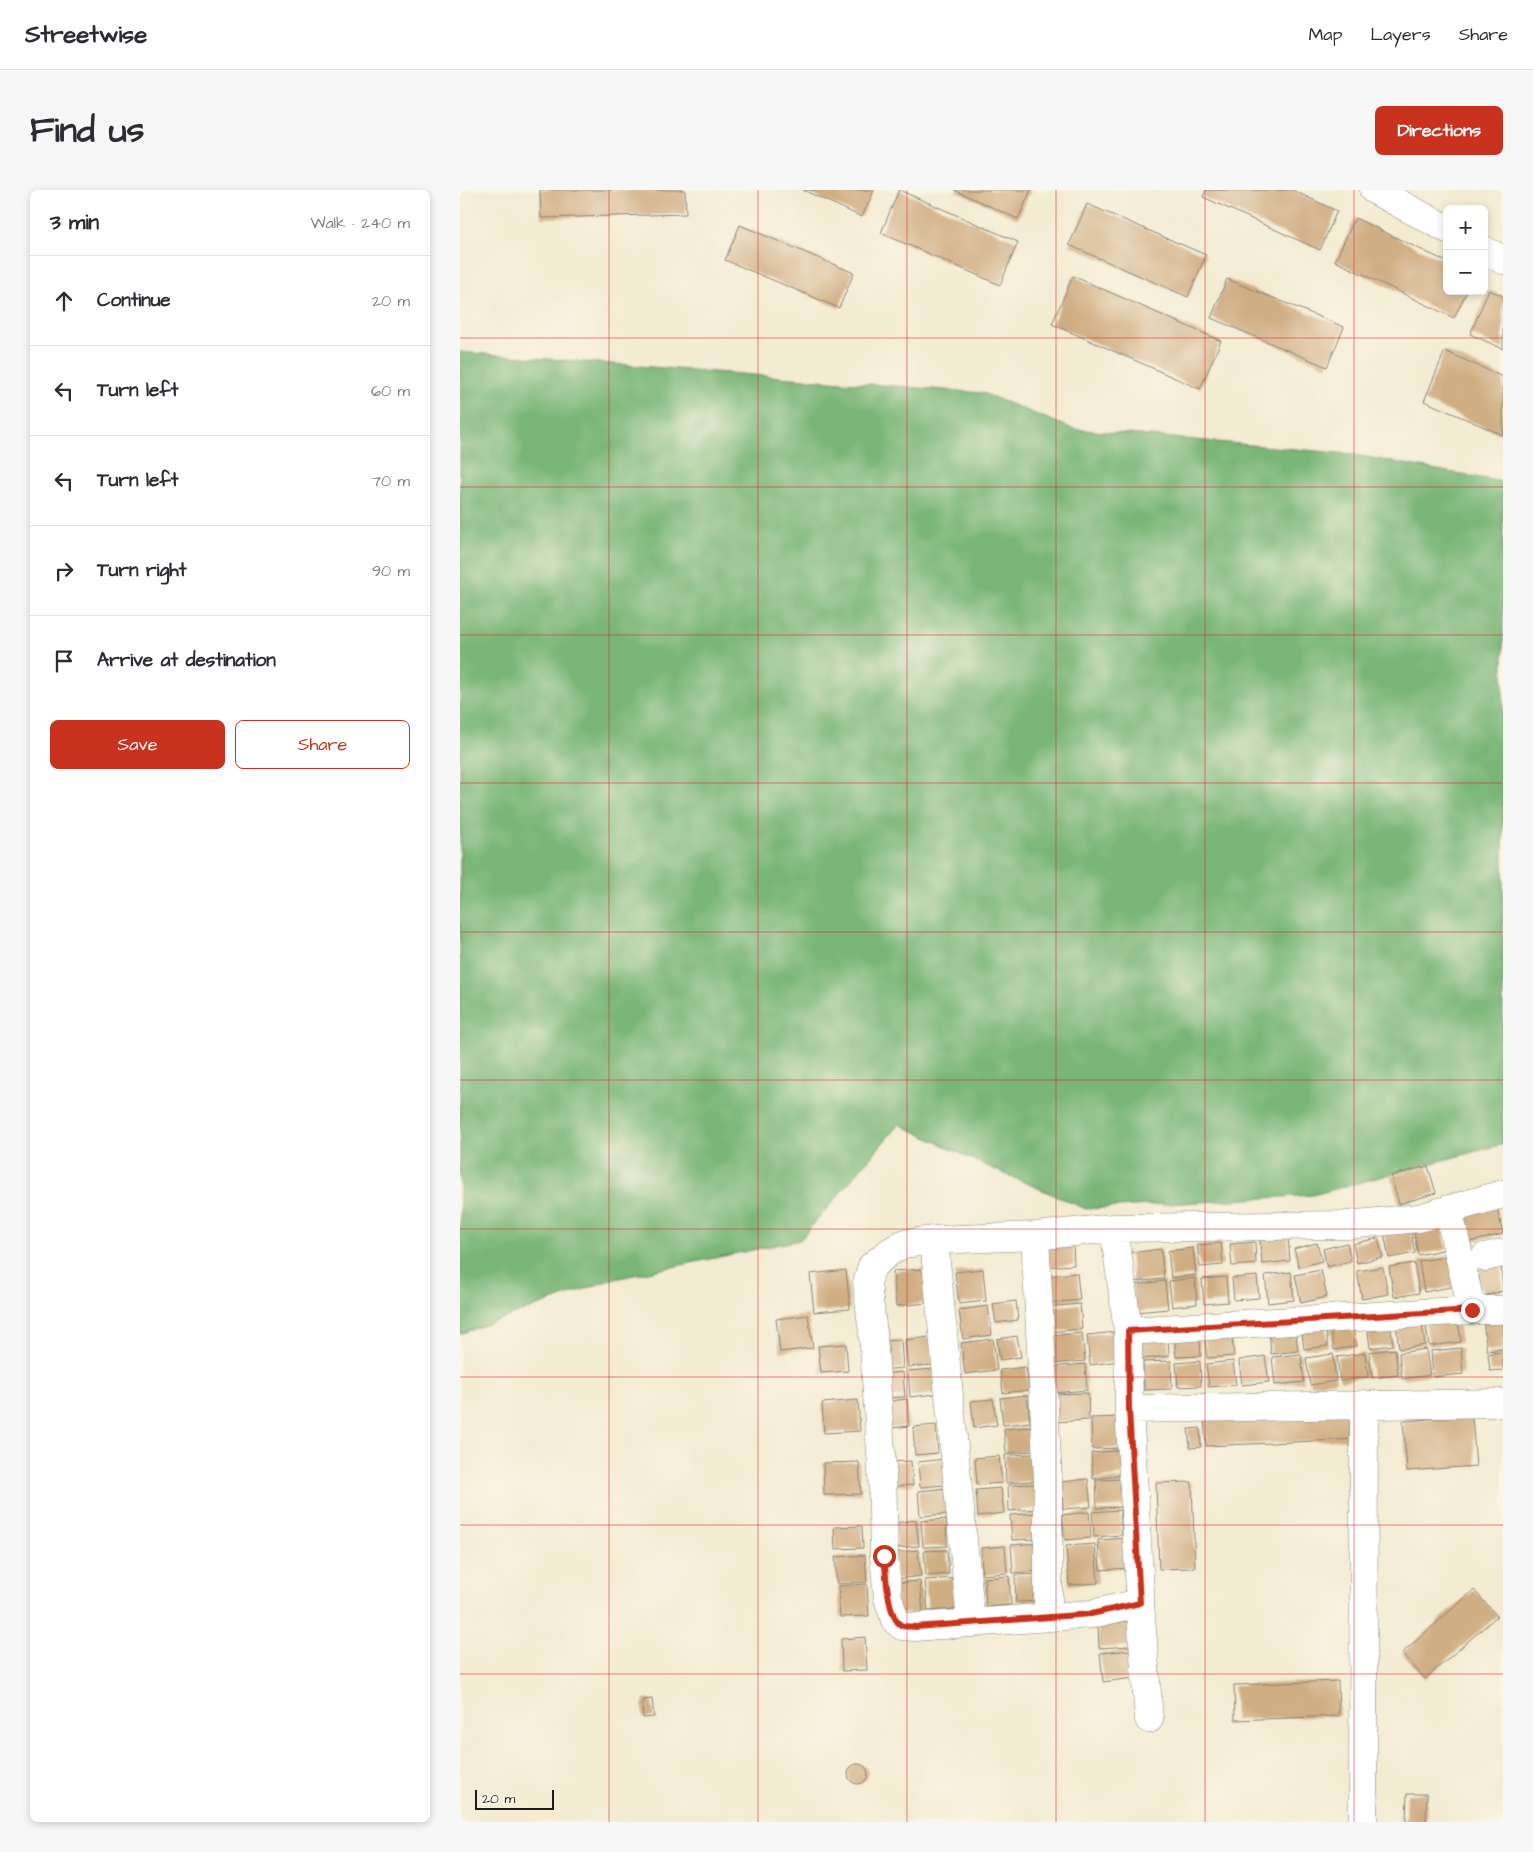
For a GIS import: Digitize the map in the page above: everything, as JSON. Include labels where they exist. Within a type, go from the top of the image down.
[{"type":"street","points":[[1374,190],[1443,228]]},
{"type":"street","points":[[1488,252],[1503,260]]},
{"type":"street","points":[[1140,1603],[1091,1614],[971,1623],[902,1626],[895,1620],[888,1598],[884,1556],[882,1467],[873,1334],[866,1283],[872,1266],[903,1244],[934,1240],[1035,1236],[1114,1228],[1347,1225],[1419,1218],[1503,1194]]},
{"type":"street","points":[[1448,1209],[1472,1310]]},
{"type":"street","points":[[1114,1228],[1128,1331],[1129,1409],[1140,1603],[1149,1719]]},
{"type":"street","points":[[1035,1236],[1048,1481],[1048,1617]]},
{"type":"street","points":[[934,1240],[971,1623]]},
{"type":"street","points":[[1128,1331],[1472,1310],[1503,1310]]},
{"type":"street","points":[[1129,1409],[1503,1403]]},
{"type":"street","points":[[1363,1822],[1364,1404]]},
{"type":"green space","points":[[460,352],[983,393],[1073,429],[1350,454],[1503,482],[1503,1144],[1313,1195],[1086,1209],[980,1163],[899,1124],[800,1240],[610,1280],[460,1334]]},
{"type":"building","points":[[540,190],[685,190],[686,214],[541,218]]},
{"type":"building","points":[[803,190],[874,190],[862,217]]},
{"type":"building","points":[[899,190],[1018,242],[1000,285],[881,233]]},
{"type":"building","points":[[954,190],[1031,190],[1018,219]]},
{"type":"building","points":[[1206,190],[1292,190],[1337,211],[1320,250],[1203,197]]},
{"type":"building","points":[[1087,204],[1206,255],[1188,297],[1069,245]]},
{"type":"building","points":[[1355,218],[1443,260],[1443,295],[1465,295],[1454,318],[1335,261]]},
{"type":"building","points":[[740,225],[854,273],[839,308],[725,260]]},
{"type":"building","points":[[1073,276],[1221,341],[1200,389],[1052,324]]},
{"type":"building","points":[[1227,279],[1344,327],[1327,367],[1211,318]]},
{"type":"building","points":[[1489,290],[1503,296],[1503,349],[1470,334]]},
{"type":"building","points":[[1445,351],[1503,377],[1503,435],[1424,401]]},
{"type":"building","points":[[1428,1166],[1436,1193],[1399,1204],[1391,1176]]},
{"type":"building","points":[[1496,1203],[1503,1234],[1465,1243],[1458,1212]]},
{"type":"building","points":[[1440,1216],[1447,1249],[1418,1255],[1412,1222]]},
{"type":"building","points":[[1409,1223],[1415,1253],[1389,1258],[1383,1228]]},
{"type":"building","points":[[1288,1237],[1290,1261],[1262,1264],[1260,1239]]},
{"type":"building","points":[[1378,1238],[1383,1257],[1357,1263],[1353,1244]]},
{"type":"building","points":[[1255,1242],[1256,1264],[1232,1266],[1230,1244]]},
{"type":"building","points":[[1073,1243],[1074,1265],[1043,1267],[1042,1245]]},
{"type":"building","points":[[1221,1243],[1223,1265],[1200,1267],[1197,1245]]},
{"type":"building","points":[[1317,1243],[1322,1261],[1299,1267],[1294,1249]]},
{"type":"building","points":[[1347,1243],[1351,1261],[1327,1267],[1323,1249]]},
{"type":"building","points":[[1193,1248],[1196,1275],[1171,1278],[1168,1251]]},
{"type":"building","points":[[1161,1249],[1164,1279],[1133,1282],[1130,1253]]},
{"type":"building","points":[[1451,1256],[1456,1286],[1424,1292],[1419,1261]]},
{"type":"building","points":[[1414,1263],[1419,1293],[1394,1297],[1389,1267]]},
{"type":"building","points":[[1501,1264],[1503,1291],[1483,1296],[1477,1269]]},
{"type":"building","points":[[1383,1267],[1388,1294],[1362,1299],[1357,1271]]},
{"type":"building","points":[[925,1269],[928,1303],[896,1306],[893,1271]]},
{"type":"building","points":[[983,1269],[986,1301],[959,1304],[955,1272]]},
{"type":"building","points":[[846,1270],[850,1309],[814,1312],[810,1274]]},
{"type":"building","points":[[1321,1270],[1327,1297],[1301,1303],[1295,1275]]},
{"type":"building","points":[[1291,1272],[1294,1300],[1268,1303],[1265,1275]]},
{"type":"building","points":[[1077,1273],[1080,1300],[1047,1303],[1045,1276]]},
{"type":"building","points":[[1257,1276],[1259,1298],[1234,1300],[1232,1278]]},
{"type":"building","points":[[1226,1277],[1228,1302],[1204,1304],[1202,1279]]},
{"type":"building","points":[[1195,1278],[1197,1304],[1172,1307],[1169,1281]]},
{"type":"building","points":[[1165,1281],[1168,1309],[1135,1312],[1132,1285]]},
{"type":"building","points":[[1016,1301],[1018,1320],[996,1323],[993,1304]]},
{"type":"building","points":[[1080,1304],[1082,1329],[1049,1332],[1047,1307]]},
{"type":"building","points":[[988,1306],[992,1335],[963,1339],[959,1310]]},
{"type":"building","points":[[808,1315],[813,1348],[780,1352],[776,1319]]},
{"type":"building","points":[[1457,1315],[1461,1342],[1429,1346],[1425,1319]]},
{"type":"building","points":[[1503,1318],[1503,1349],[1487,1351],[1483,1321]]},
{"type":"building","points":[[1421,1319],[1425,1345],[1399,1349],[1396,1322]]},
{"type":"building","points":[[1390,1321],[1393,1345],[1370,1348],[1367,1324]]},
{"type":"building","points":[[1325,1323],[1328,1346],[1304,1349],[1301,1326]]},
{"type":"building","points":[[1352,1323],[1357,1346],[1334,1350],[1330,1327]]},
{"type":"building","points":[[1295,1326],[1298,1351],[1271,1354],[1269,1329]]},
{"type":"building","points":[[1231,1328],[1234,1356],[1207,1358],[1204,1331]]},
{"type":"building","points":[[1168,1330],[1169,1356],[1142,1359],[1140,1332]]},
{"type":"building","points":[[1199,1330],[1201,1356],[1176,1357],[1174,1331]]},
{"type":"building","points":[[1117,1332],[1120,1361],[1090,1365],[1087,1335]]},
{"type":"building","points":[[1082,1333],[1085,1361],[1050,1364],[1048,1336]]},
{"type":"building","points":[[1017,1336],[1021,1357],[1000,1360],[997,1339]]},
{"type":"building","points":[[930,1337],[933,1365],[908,1367],[905,1340]]},
{"type":"building","points":[[993,1339],[997,1370],[965,1374],[961,1343]]},
{"type":"building","points":[[901,1340],[903,1368],[879,1370],[877,1341]]},
{"type":"building","points":[[846,1344],[848,1371],[821,1373],[818,1346]]},
{"type":"building","points":[[1461,1348],[1463,1374],[1433,1377],[1431,1351]]},
{"type":"building","points":[[1395,1349],[1398,1375],[1372,1378],[1369,1352]]},
{"type":"building","points":[[1426,1349],[1430,1375],[1402,1379],[1399,1353]]},
{"type":"building","points":[[1503,1352],[1503,1370],[1490,1371],[1488,1354]]},
{"type":"building","points":[[1365,1353],[1368,1377],[1340,1381],[1337,1357]]},
{"type":"building","points":[[1301,1354],[1304,1382],[1275,1385],[1272,1357]]},
{"type":"building","points":[[1333,1354],[1336,1381],[1310,1385],[1306,1358]]},
{"type":"building","points":[[1265,1356],[1269,1382],[1242,1385],[1239,1360]]},
{"type":"building","points":[[1171,1361],[1172,1389],[1144,1390],[1143,1362]]},
{"type":"building","points":[[1200,1361],[1201,1386],[1178,1387],[1176,1363]]},
{"type":"building","points":[[1233,1361],[1236,1385],[1209,1387],[1206,1364]]},
{"type":"building","points":[[1085,1364],[1087,1390],[1053,1393],[1050,1367]]},
{"type":"building","points":[[1026,1367],[1029,1390],[1003,1393],[1000,1370]]},
{"type":"building","points":[[933,1369],[936,1394],[910,1397],[908,1371]]},
{"type":"building","points":[[903,1372],[905,1397],[882,1398],[880,1374]]},
{"type":"building","points":[[1088,1393],[1089,1420],[1055,1422],[1054,1394]]},
{"type":"building","points":[[1027,1395],[1030,1422],[1003,1425],[1000,1398]]},
{"type":"building","points":[[907,1399],[909,1426],[884,1429],[882,1402]]},
{"type":"building","points":[[993,1399],[997,1425],[974,1428],[971,1401]]},
{"type":"building","points":[[858,1400],[860,1431],[824,1433],[822,1403]]},
{"type":"building","points":[[1356,1409],[1358,1439],[1206,1446],[1204,1417]]},
{"type":"building","points":[[1472,1416],[1476,1466],[1407,1471],[1403,1421]]},
{"type":"building","points":[[1123,1417],[1124,1448],[1092,1449],[1091,1418]]},
{"type":"building","points":[[936,1425],[938,1453],[915,1455],[913,1427]]},
{"type":"building","points":[[1032,1427],[1034,1451],[1006,1453],[1004,1429]]},
{"type":"building","points":[[1200,1428],[1201,1447],[1190,1448],[1188,1429]]},
{"type":"building","points":[[1124,1450],[1126,1475],[1093,1479],[1091,1453]]},
{"type":"building","points":[[1034,1454],[1035,1481],[1006,1483],[1005,1455]]},
{"type":"building","points":[[999,1456],[1002,1483],[977,1485],[975,1458]]},
{"type":"building","points":[[944,1459],[946,1485],[920,1487],[918,1462]]},
{"type":"building","points":[[911,1461],[913,1485],[890,1487],[888,1462]]},
{"type":"building","points":[[859,1462],[861,1494],[824,1495],[823,1463]]},
{"type":"building","points":[[1088,1479],[1091,1507],[1063,1509],[1061,1482]]},
{"type":"building","points":[[1125,1479],[1126,1507],[1097,1508],[1096,1480]]},
{"type":"building","points":[[1192,1482],[1195,1568],[1159,1569],[1156,1483]]},
{"type":"building","points":[[1035,1484],[1037,1509],[1009,1511],[1008,1485]]},
{"type":"building","points":[[947,1488],[949,1514],[920,1516],[918,1491]]},
{"type":"building","points":[[1001,1488],[1004,1513],[978,1516],[976,1490]]},
{"type":"building","points":[[1120,1510],[1122,1535],[1094,1537],[1092,1512]]},
{"type":"building","points":[[1089,1512],[1091,1538],[1065,1540],[1062,1515]]},
{"type":"building","points":[[1038,1513],[1039,1539],[1012,1540],[1010,1515]]},
{"type":"building","points":[[946,1519],[947,1546],[923,1547],[921,1521]]},
{"type":"building","points":[[916,1520],[919,1546],[897,1548],[894,1523]]},
{"type":"building","points":[[862,1526],[863,1548],[835,1549],[834,1527]]},
{"type":"building","points":[[1128,1538],[1129,1568],[1100,1570],[1098,1540]]},
{"type":"building","points":[[1039,1543],[1040,1571],[1013,1573],[1011,1545]]},
{"type":"building","points":[[1095,1544],[1098,1583],[1069,1585],[1066,1546]]},
{"type":"building","points":[[1005,1546],[1007,1573],[982,1575],[981,1548]]},
{"type":"building","points":[[918,1550],[921,1576],[896,1579],[894,1553]]},
{"type":"building","points":[[947,1550],[949,1574],[926,1576],[924,1551]]},
{"type":"building","points":[[865,1555],[867,1582],[837,1584],[835,1557]]},
{"type":"building","points":[[1042,1574],[1044,1601],[1016,1602],[1015,1575]]},
{"type":"building","points":[[1009,1576],[1011,1605],[986,1607],[984,1578]]},
{"type":"building","points":[[957,1578],[959,1609],[928,1611],[925,1580]]},
{"type":"building","points":[[920,1581],[923,1612],[898,1614],[895,1583]]},
{"type":"building","points":[[867,1584],[869,1616],[840,1617],[838,1586]]},
{"type":"building","points":[[1474,1590],[1497,1616],[1425,1679],[1402,1653]]},
{"type":"building","points":[[1130,1621],[1131,1646],[1099,1648],[1098,1623]]},
{"type":"building","points":[[865,1637],[867,1670],[842,1671],[841,1639]]},
{"type":"building","points":[[1131,1650],[1134,1678],[1103,1682],[1100,1653]]},
{"type":"building","points":[[1338,1681],[1339,1716],[1235,1720],[1234,1685]]},
{"type":"building","points":[[652,1699],[654,1717],[643,1718],[643,1700]]},
{"type":"building","points":[[858,1764],[865,1767],[868,1774],[865,1781],[858,1784],[851,1781],[848,1774],[851,1767]]},
{"type":"building","points":[[1407,1794],[1427,1794],[1426,1822],[1406,1822]]},
{"type":"route","points":[[884,1556],[888,1598],[895,1620],[902,1626],[915,1627],[1091,1614],[1140,1603],[1129,1409],[1128,1331],[1472,1310]]}]
